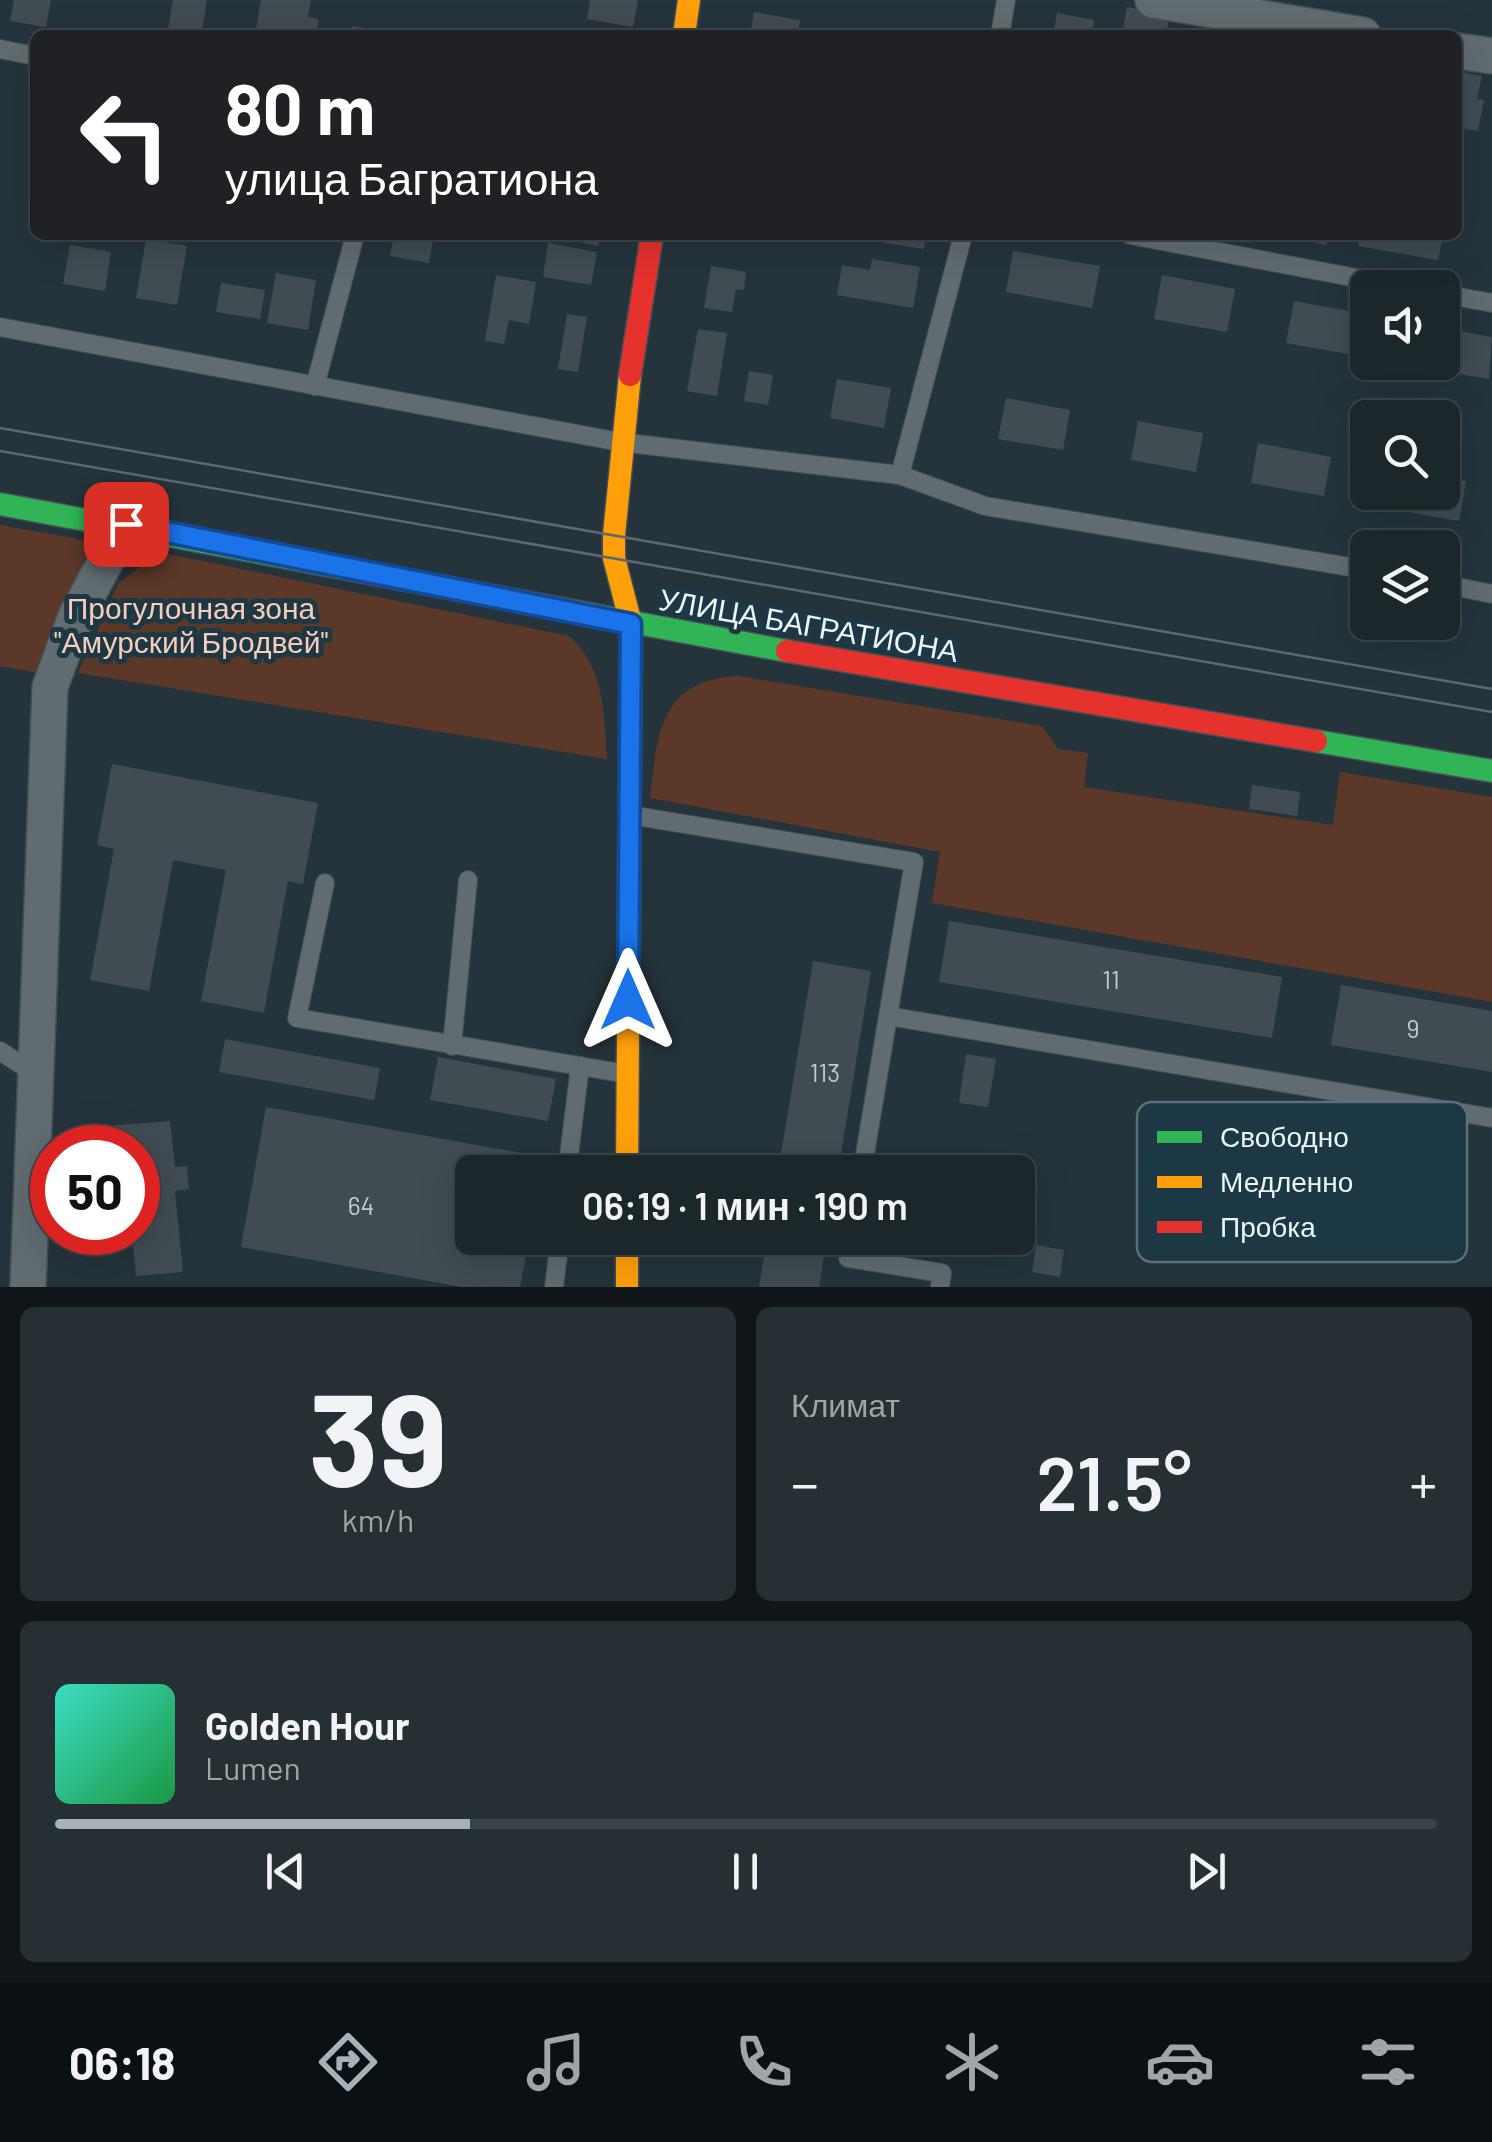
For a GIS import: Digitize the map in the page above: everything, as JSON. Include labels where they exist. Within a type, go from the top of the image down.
[{"type":"main road","points":[[685,30],[690,0]]},
{"type":"main road","points":[[628,1155],[631,624],[614,558],[620,442],[651,240]]},
{"type":"main road","name":"УЛИЦА БАГРАТИОНА","points":[[0,504],[126,524],[631,624],[1492,770]]},
{"type":"main road","points":[[627,1255],[627,1287]]},
{"type":"street","points":[[1153,0],[1333,30]]},
{"type":"street","points":[[1462,52],[1492,56]]},
{"type":"street","points":[[28,1287],[50,687],[76,616],[126,524]]},
{"type":"lane","points":[[1001,30],[1006,0]]},
{"type":"lane","points":[[0,49],[30,55]]},
{"type":"lane","points":[[316,386],[353,240]]},
{"type":"lane","points":[[900,475],[963,240]]},
{"type":"lane","points":[[1156,240],[1350,277]]},
{"type":"lane","points":[[1460,297],[1492,303]]},
{"type":"lane","points":[[0,327],[620,442],[900,475],[985,506],[1350,567]]},
{"type":"lane","points":[[1460,588],[1492,594]]},
{"type":"lane","points":[[630,815],[914,862],[865,1155]]},
{"type":"lane","points":[[452,1046],[468,880]]},
{"type":"lane","points":[[325,883],[297,1018],[628,1074]]},
{"type":"lane","points":[[888,1016],[1397,1102]]},
{"type":"lane","points":[[0,1051],[34,1074]]},
{"type":"lane","points":[[570,1155],[580,1066]]},
{"type":"lane","points":[[1467,1114],[1492,1118]]},
{"type":"lane","points":[[554,1287],[558,1255]]},
{"type":"lane","points":[[848,1255],[848,1258],[942,1274],[940,1287]]},
{"type":"green space","name":"Прогулочная зона \"Амурский Бродвей\"","points":[[0,525],[90,541],[95,556],[44,674],[0,666]]},
{"type":"green space","name":"Прогулочная зона \"Амурский Бродвей\"","points":[[158,552],[569,636],[596,677],[607,759],[78,673],[118,584]]},
{"type":"green space","points":[[738,676],[1042,726],[1058,749],[1088,753],[1084,787],[1333,825],[1340,772],[1492,797],[1492,1002],[932,903],[940,852],[650,798],[660,733],[677,700],[712,680]]},
{"type":"building","points":[[14,0],[51,0],[46,27],[10,21]]},
{"type":"building","points":[[173,0],[207,0],[202,30],[168,30]]},
{"type":"building","points":[[261,0],[311,0],[308,17],[319,19],[317,30],[256,30]]},
{"type":"building","points":[[590,0],[638,0],[633,27],[587,19]]},
{"type":"building","points":[[1127,7],[1170,15],[1167,30],[1123,30]]},
{"type":"building","points":[[754,12],[800,20],[798,30],[751,30]]},
{"type":"building","points":[[1057,13],[1094,20],[1093,30],[1054,30]]},
{"type":"building","points":[[1462,72],[1482,76],[1477,99],[1484,100],[1478,131],[1462,129]]},
{"type":"building","points":[[146,240],[187,246],[177,305],[136,298]]},
{"type":"building","points":[[393,240],[433,240],[429,263],[390,256]]},
{"type":"building","points":[[571,240],[599,240],[598,246]]},
{"type":"building","points":[[881,240],[925,240],[924,249]]},
{"type":"building","points":[[1360,240],[1442,240],[1438,260],[1358,246]]},
{"type":"building","points":[[548,243],[597,252],[591,285],[543,277]]},
{"type":"building","points":[[70,245],[111,252],[105,291],[63,284]]},
{"type":"building","points":[[1013,251],[1100,266],[1092,308],[1006,292]]},
{"type":"building","points":[[872,259],[920,267],[913,308],[837,295],[842,265],[870,270]]},
{"type":"building","points":[[711,266],[746,272],[744,290],[736,289],[732,312],[704,308]]},
{"type":"building","points":[[276,273],[316,280],[308,330],[267,323]]},
{"type":"building","points":[[496,275],[536,282],[529,324],[509,320],[504,344],[485,341]]},
{"type":"building","points":[[1162,275],[1235,289],[1227,332],[1154,319]]},
{"type":"building","points":[[221,283],[265,290],[260,319],[216,312]]},
{"type":"building","points":[[1294,301],[1350,311],[1350,354],[1286,343]]},
{"type":"building","points":[[567,314],[587,317],[578,372],[558,369]]},
{"type":"building","points":[[698,329],[727,333],[717,396],[687,391]]},
{"type":"building","points":[[1460,331],[1492,337],[1489,379],[1460,374]]},
{"type":"building","points":[[749,371],[773,375],[768,405],[744,401]]},
{"type":"building","points":[[837,379],[891,388],[884,428],[830,418]]},
{"type":"building","points":[[1006,398],[1070,410],[1063,450],[998,439]]},
{"type":"building","points":[[1138,421],[1203,433],[1196,472],[1131,460]]},
{"type":"building","points":[[1258,443],[1331,457],[1324,496],[1251,483]]},
{"type":"building","points":[[1460,480],[1466,481],[1459,521],[1397,510],[1460,510]]},
{"type":"building","points":[[112,764],[318,803],[303,884],[288,881],[264,1013],[201,1001],[226,870],[173,860],[149,991],[90,980],[114,849],[97,845]]},
{"type":"building","points":[[1252,785],[1300,792],[1297,816],[1249,809]]},
{"type":"building","points":[[949,921],[1282,977],[1272,1038],[939,982]]},
{"type":"building","points":[[813,961],[871,971],[841,1155],[781,1155]]},
{"type":"building","points":[[1341,985],[1492,1011],[1492,1072],[1331,1045]]},
{"type":"building","points":[[225,1039],[380,1068],[374,1100],[219,1072]]},
{"type":"building","points":[[966,1054],[996,1059],[988,1107],[959,1103]]},
{"type":"building","points":[[438,1057],[556,1079],[548,1121],[430,1100]]},
{"type":"building","points":[[266,1107],[533,1155],[455,1155],[455,1255],[526,1255],[520,1287],[462,1287],[241,1247]]},
{"type":"building","points":[[170,1121],[175,1167],[187,1166],[189,1189],[175,1191],[183,1272],[136,1276],[134,1255],[160,1255],[160,1125],[120,1125]]},
{"type":"building","points":[[1036,1245],[1064,1250],[1060,1277],[1032,1272]]},
{"type":"building","points":[[764,1255],[824,1255],[819,1287],[759,1287]]},
{"type":"tram line","points":[[0,428],[1492,689]]},
{"type":"tram line","points":[[0,451],[1492,712]]},
{"type":"traffic: fast","points":[[0,504],[787,651]]},
{"type":"traffic: fast","points":[[1316,741],[1492,771]]},
{"type":"traffic: slow","points":[[685,30],[689,0]]},
{"type":"traffic: slow","points":[[627,1155],[631,624],[614,558],[614,535],[630,375]]},
{"type":"traffic: slow","points":[[627,1255],[627,1287]]},
{"type":"traffic: jam","points":[[630,375],[651,240]]},
{"type":"traffic: jam","points":[[787,651],[1316,741]]},
{"type":"route","points":[[126,524],[631,624],[628,1000]]}]
